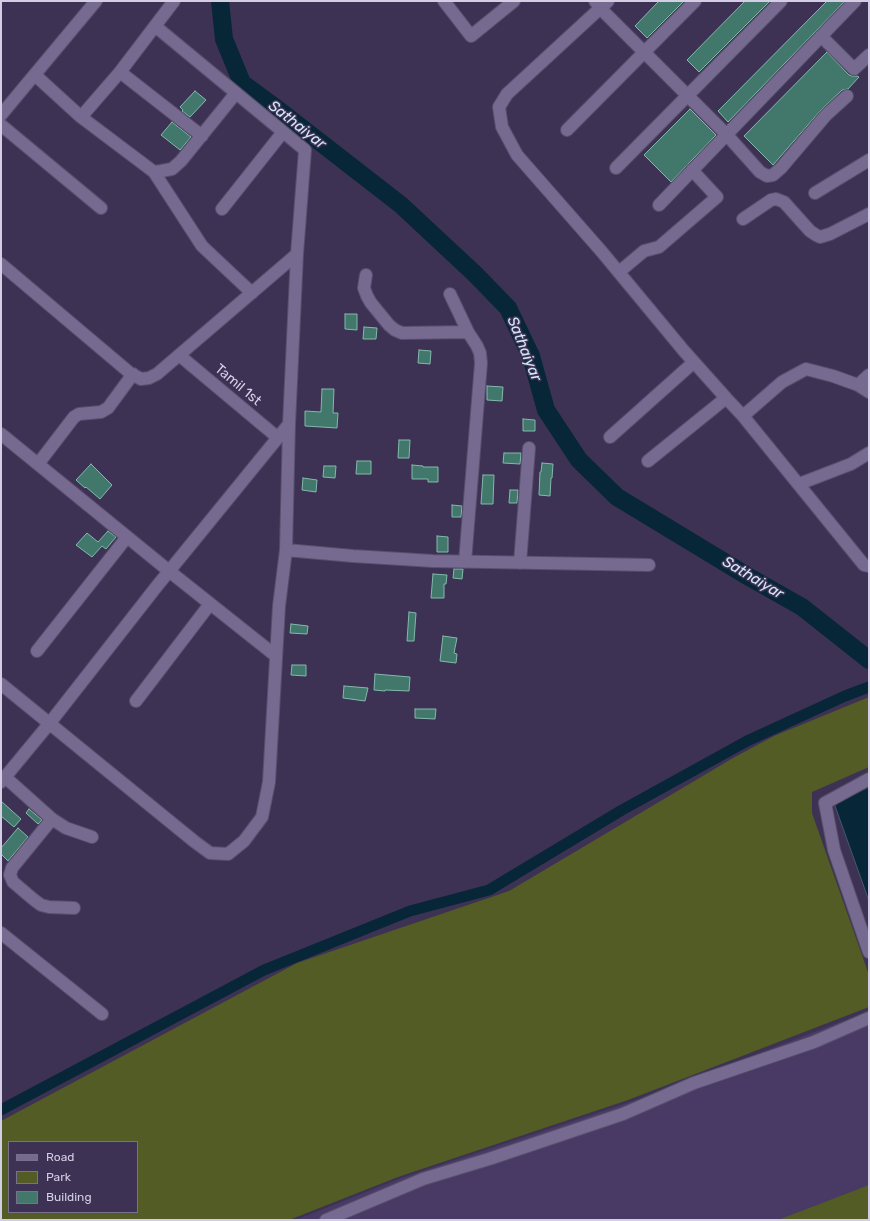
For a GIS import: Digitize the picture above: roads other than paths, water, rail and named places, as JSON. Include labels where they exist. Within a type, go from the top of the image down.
[{"type":"street","points":[[1,115],[96,1]]},
{"type":"street","points":[[82,117],[120,72],[174,1]]},
{"type":"street","points":[[444,1],[470,36],[514,1]]},
{"type":"street","points":[[567,130],[695,1]]},
{"type":"street","points":[[616,168],[781,1]]},
{"type":"street","points":[[659,205],[855,1]]},
{"type":"street","points":[[847,96],[826,115],[781,168],[773,175],[767,176],[760,172],[726,134],[644,52],[601,3],[507,94],[499,107],[502,127],[517,155],[602,252],[694,362],[743,416],[864,565],[869,566]]},
{"type":"street","points":[[1,684],[210,853],[228,854],[244,841],[262,817],[269,782],[279,606],[286,550],[289,424],[305,150],[155,26]]},
{"type":"street","points":[[821,36],[854,69],[869,55]]},
{"type":"street","points":[[120,72],[202,136]]},
{"type":"street","points":[[35,75],[82,117],[154,172],[202,246],[252,293]]},
{"type":"street","points":[[154,172],[172,169],[182,162],[236,93]]},
{"type":"street","points":[[1,125],[101,208]]},
{"type":"street","points":[[222,210],[283,132]]},
{"type":"street","points":[[815,193],[869,160]]},
{"type":"street","points":[[619,272],[644,251],[659,246],[717,197],[692,170]]},
{"type":"street","points":[[743,219],[771,200],[776,199],[784,202],[810,231],[820,237],[830,234],[869,214]]},
{"type":"street","points":[[1,264],[133,374],[141,379],[157,374],[298,254]]},
{"type":"street","points":[[366,275],[364,288],[367,296],[389,325],[395,330],[402,333],[468,332]]},
{"type":"street","points":[[450,294],[480,353],[482,364],[465,562]]},
{"type":"street","name":"Tamil 1st","points":[[179,355],[277,438]]},
{"type":"street","points":[[610,437],[694,362]]},
{"type":"street","points":[[743,416],[782,382],[806,369],[833,376],[858,385],[869,392]]},
{"type":"street","points":[[38,464],[74,417],[79,414],[101,412],[108,408],[133,374]]},
{"type":"street","points":[[858,385],[869,375]]},
{"type":"street","points":[[648,461],[726,398]]},
{"type":"street","points":[[92,837],[66,828],[52,819],[3,779],[49,724],[168,571],[289,424]]},
{"type":"street","points":[[1,434],[168,571],[276,656]]},
{"type":"street","points":[[520,563],[529,448]]},
{"type":"street","points":[[799,484],[851,464],[869,453]]},
{"type":"street","points":[[37,651],[126,537]]},
{"type":"street","points":[[286,550],[382,558],[465,562],[650,565]]},
{"type":"street","points":[[136,701],[210,604]]},
{"type":"street","points":[[869,779],[825,803],[834,850],[869,952]]},
{"type":"street","points":[[52,819],[12,868],[10,875],[13,882],[41,905],[49,907],[74,908]]},
{"type":"street","points":[[1,933],[102,1014]]},
{"type":"street","points":[[326,1220],[422,1179],[489,1160],[623,1114],[694,1083],[814,1042],[869,1018]]},
{"type":"water","points":[[869,787],[869,901],[834,803]]},
{"type":"waterway","name":"Sathaiyar","points":[[220,1],[224,39],[242,83],[401,205],[475,274],[508,308],[531,356],[546,410],[579,460],[617,497],[749,577],[802,607],[869,660]]},
{"type":"waterway","points":[[1,1110],[264,970],[410,911],[489,890],[622,810],[747,741],[845,696],[869,687]]}]
